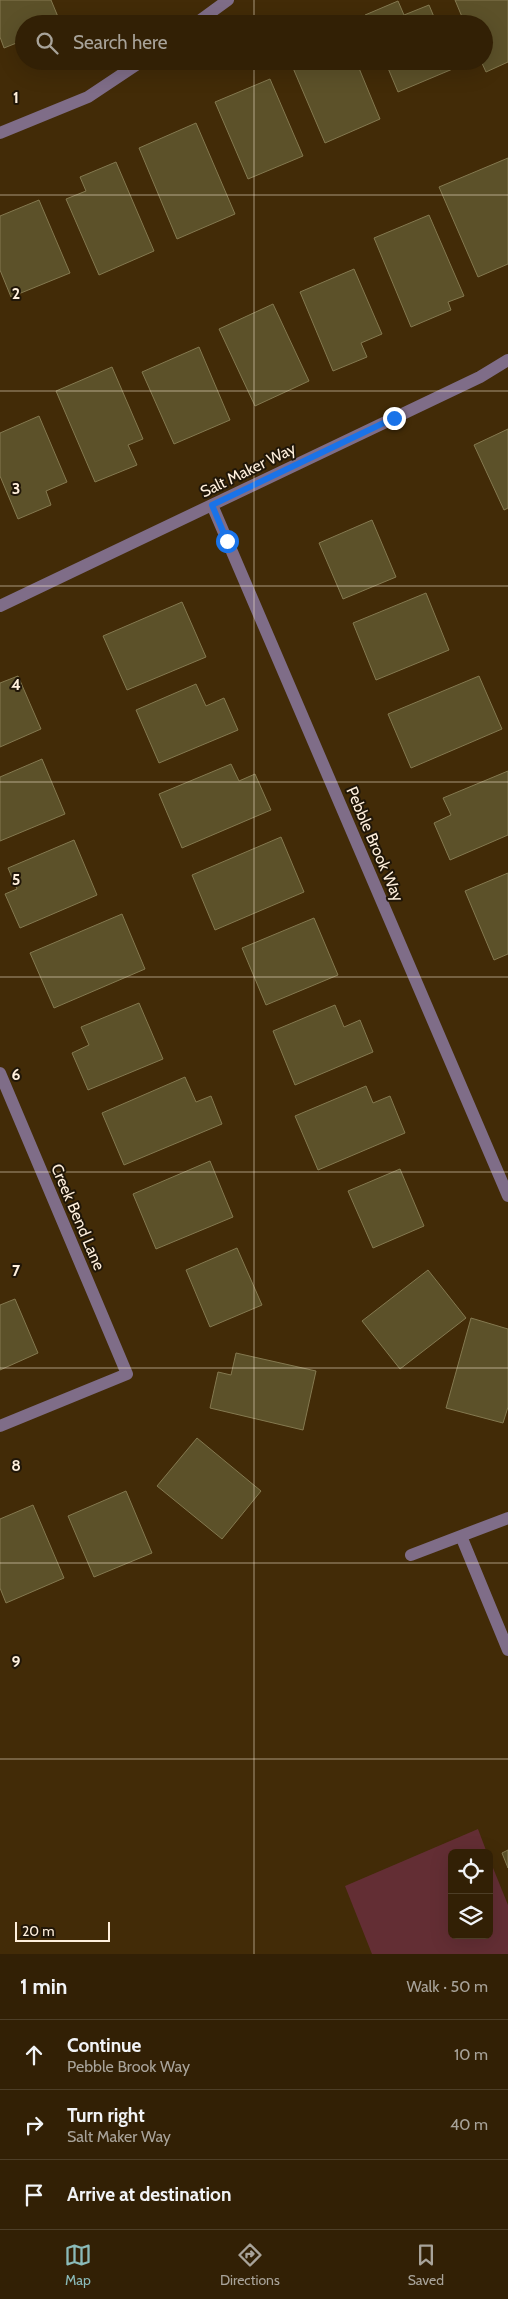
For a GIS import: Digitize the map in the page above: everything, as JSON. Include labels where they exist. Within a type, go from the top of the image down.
[{"type":"street","points":[[207,15],[228,0]]},
{"type":"street","points":[[0,133],[88,98],[129,70]]},
{"type":"street","name":"Salt Maker Way","points":[[0,606],[480,377],[508,360]]},
{"type":"street","name":"Pebble Brook Way","points":[[212,505],[508,1196]]},
{"type":"street","name":"Creek Bend Lane","points":[[0,1073],[127,1374],[0,1426]]},
{"type":"street","points":[[411,1555],[508,1518]]},
{"type":"street","points":[[461,1536],[508,1650]]},
{"type":"shaded area","points":[[478,1829],[486,1849],[448,1849],[448,1939],[493,1939],[493,1868],[508,1905],[508,1954],[372,1954],[345,1886]]},
{"type":"building","points":[[0,0],[51,0],[57,15],[15,15],[15,44],[4,48],[0,37]]},
{"type":"building","points":[[455,0],[508,0],[508,62],[493,69],[493,15],[461,15]]},
{"type":"building","points":[[398,1],[404,15],[365,15]]},
{"type":"building","points":[[429,5],[433,15],[404,15]]},
{"type":"building","points":[[294,70],[360,70],[380,119],[325,143]]},
{"type":"building","points":[[389,70],[450,70],[398,92]]},
{"type":"building","points":[[270,79],[303,156],[248,179],[215,102]]},
{"type":"building","points":[[196,123],[235,214],[177,239],[139,148]]},
{"type":"building","points":[[508,158],[508,264],[478,277],[439,187]]},
{"type":"building","points":[[116,162],[154,251],[99,275],[66,199],[86,191],[80,177]]},
{"type":"building","points":[[39,200],[70,273],[11,297],[0,270],[0,216]]},
{"type":"building","points":[[429,215],[464,296],[448,302],[451,310],[411,327],[374,238]]},
{"type":"building","points":[[354,269],[382,334],[361,343],[367,357],[333,371],[300,292]]},
{"type":"building","points":[[273,304],[309,381],[255,406],[219,329]]},
{"type":"building","points":[[199,347],[230,420],[174,444],[142,372]]},
{"type":"building","points":[[112,367],[143,439],[128,445],[137,465],[95,482],[56,391]]},
{"type":"building","points":[[39,416],[67,482],[46,491],[51,505],[18,519],[0,476],[0,433]]},
{"type":"building","points":[[508,429],[508,508],[504,510],[474,445]]},
{"type":"building","points":[[372,520],[396,577],[343,599],[319,543]]},
{"type":"building","points":[[426,593],[449,650],[376,680],[353,623]]},
{"type":"building","points":[[182,602],[206,657],[127,690],[103,636]]},
{"type":"building","points":[[18,676],[41,729],[0,747],[0,683]]},
{"type":"building","points":[[479,676],[502,729],[411,768],[388,714]]},
{"type":"building","points":[[196,684],[206,706],[224,698],[238,730],[159,763],[136,710]]},
{"type":"building","points":[[42,759],[65,814],[0,841],[0,777]]},
{"type":"building","points":[[231,764],[239,781],[255,774],[271,810],[182,848],[159,794]]},
{"type":"building","points":[[508,771],[508,835],[450,860],[434,823],[451,815],[443,798]]},
{"type":"building","points":[[281,837],[304,892],[215,930],[192,875]]},
{"type":"building","points":[[74,840],[97,895],[20,928],[5,894],[17,889],[8,868]]},
{"type":"building","points":[[508,873],[508,954],[494,960],[465,891]]},
{"type":"building","points":[[122,914],[145,969],[54,1008],[30,953]]},
{"type":"building","points":[[314,918],[338,975],[266,1005],[242,948]]},
{"type":"building","points":[[139,1003],[163,1059],[88,1090],[72,1053],[89,1045],[81,1027]]},
{"type":"building","points":[[335,1005],[344,1027],[360,1020],[373,1052],[295,1085],[273,1031]]},
{"type":"building","points":[[185,1077],[196,1102],[211,1096],[222,1124],[124,1165],[102,1113]]},
{"type":"building","points":[[366,1086],[373,1103],[390,1096],[405,1133],[318,1170],[295,1116]]},
{"type":"building","points":[[210,1161],[233,1217],[156,1249],[133,1194]]},
{"type":"building","points":[[400,1169],[424,1226],[373,1248],[348,1191]]},
{"type":"building","points":[[237,1248],[262,1305],[210,1327],[186,1270]]},
{"type":"building","points":[[428,1270],[466,1318],[400,1369],[362,1321]]},
{"type":"building","points":[[15,1299],[38,1353],[0,1370],[0,1305]]},
{"type":"building","points":[[471,1318],[508,1329],[508,1407],[503,1423],[446,1408]]},
{"type":"building","points":[[236,1353],[316,1371],[303,1430],[210,1408],[218,1372],[231,1375]]},
{"type":"building","points":[[197,1438],[261,1491],[222,1539],[157,1486]]},
{"type":"building","points":[[126,1491],[152,1553],[94,1577],[68,1516]]},
{"type":"building","points":[[33,1505],[64,1578],[6,1603],[0,1588],[0,1519]]},
{"type":"building","points":[[508,1850],[508,1868],[502,1853]]},
{"type":"route","points":[[227,541],[212,505],[394,418]]}]
